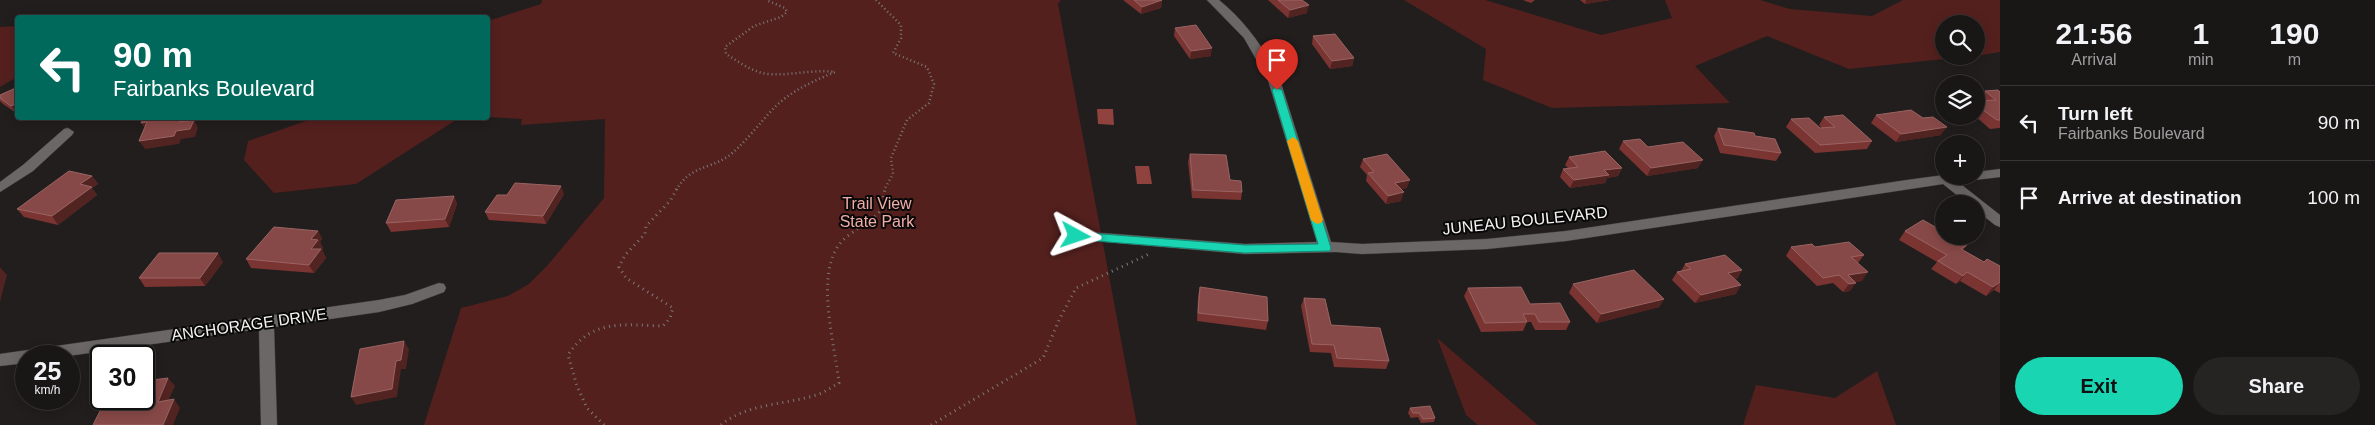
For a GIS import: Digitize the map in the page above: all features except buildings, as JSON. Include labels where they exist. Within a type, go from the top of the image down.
[{"type":"street","points":[[1212,0],[1229,12],[1244,28],[1262,53],[1274,80],[1326,248]]},
{"type":"street","points":[[0,188],[28,168],[68,132]]},
{"type":"street","name":"JUNEAU BOULEVARD","points":[[1985,175],[2000,173]]},
{"type":"street","name":"JUNEAU BOULEVARD","points":[[1076,236],[1245,249],[1432,247],[1566,236],[1935,181]]},
{"type":"street","points":[[1952,185],[2000,222]]},
{"type":"street","name":"ANCHORAGE DRIVE","points":[[80,348],[379,306],[407,300],[439,288]]},
{"type":"street","points":[[266,322],[269,425]]},
{"type":"street","name":"ANCHORAGE DRIVE","points":[[0,360],[15,358]]},
{"type":"path","points":[[604,425],[587,408],[577,386],[568,355],[575,344],[592,332],[607,325],[663,326],[670,318],[673,308],[626,278],[619,267],[625,255],[646,234],[646,226],[670,201],[682,181],[693,171],[727,157],[777,105],[803,86],[835,72],[825,69],[770,74],[741,65],[726,54],[725,47],[745,31],[760,22],[784,15],[787,12],[785,8],[766,0]]},
{"type":"path","points":[[721,425],[727,420],[772,404],[821,393],[839,383],[827,286],[837,249],[859,227],[880,211],[884,192],[893,174],[890,158],[907,120],[928,103],[934,84],[927,67],[893,53],[901,38],[901,25],[876,0]]},
{"type":"path","points":[[931,425],[1043,358],[1059,320],[1076,288],[1110,274],[1170,244]]},
{"type":"green space","name":"Trail View State Park","points":[[542,0],[1061,0],[1058,4],[1137,425],[424,425],[461,308],[508,296],[529,284],[547,266],[604,198],[605,119],[521,125],[522,119],[490,117],[490,20],[541,4]]},
{"type":"green space","points":[[1404,0],[1485,0],[1601,35],[1672,18],[1665,0],[1760,0],[1790,9],[1872,16],[1903,0],[2000,0],[2000,52],[1985,54],[1985,15],[1935,15],[1935,60],[1849,69],[1767,36],[1695,66],[1730,103],[1552,108],[1483,80],[1486,49]]},
{"type":"green space","points":[[15,26],[15,78],[0,87],[0,27]]},
{"type":"green space","points":[[309,120],[456,120],[356,184],[274,193],[244,160],[248,141]]},
{"type":"green space","points":[[1437,338],[1538,425],[1478,425],[1466,415]]},
{"type":"green space","points":[[1877,371],[1896,425],[1743,425],[1756,385],[1835,398]]},
{"type":"shaded area","points":[[1097,109],[1113,109],[1114,125],[1098,124]]},
{"type":"shaded area","points":[[1135,166],[1149,166],[1152,184],[1137,184]]},
{"type":"slow traffic","points":[[1293,141],[1317,220]]},
{"type":"route","points":[[1076,236],[1245,249],[1326,248],[1277,90]]}]
